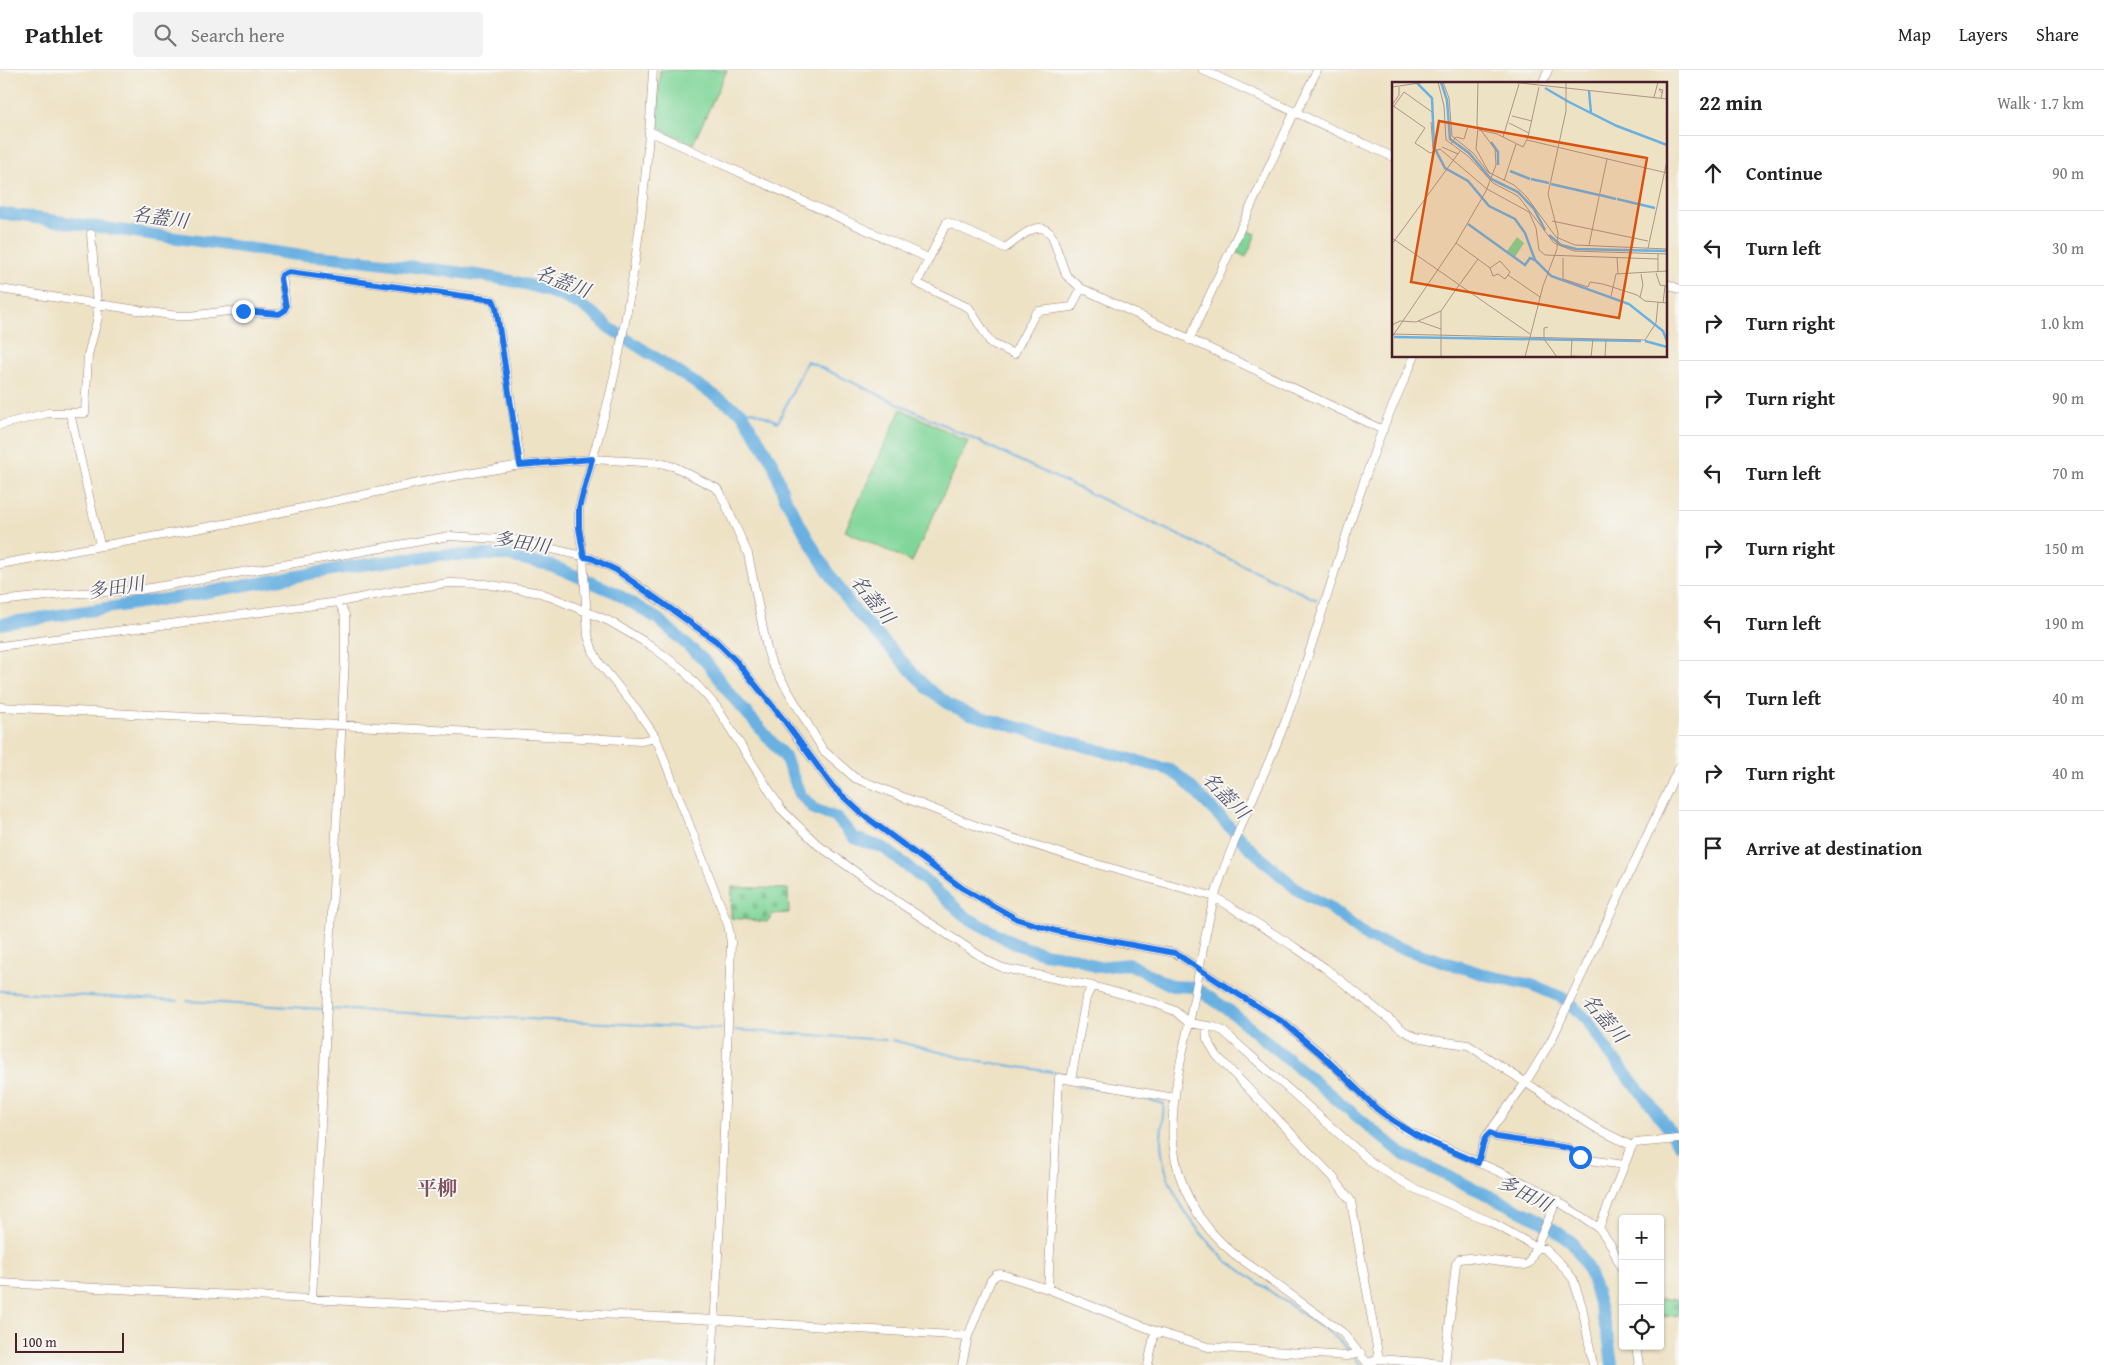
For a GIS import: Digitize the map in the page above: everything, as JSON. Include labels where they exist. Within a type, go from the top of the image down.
[{"type":"street","points":[[653,70],[641,221],[621,342],[579,508],[579,528],[588,636],[600,664],[638,710],[656,738],[728,925],[731,942],[716,1320],[712,1365]]},
{"type":"street","points":[[1202,70],[1298,110],[1392,157]]},
{"type":"street","points":[[1190,340],[1317,70]]},
{"type":"street","points":[[1543,82],[1548,70]]},
{"type":"street","points":[[649,131],[928,258]]},
{"type":"street","points":[[1081,288],[1072,307],[1043,310],[1035,314],[1014,354],[991,343],[969,308],[918,285],[917,280],[947,222],[1002,248],[1008,246],[1026,232],[1045,229],[1052,236],[1066,275],[1081,288],[1383,430]]},
{"type":"street","points":[[0,425],[33,416],[85,413],[88,355],[98,317],[92,234]]},
{"type":"street","points":[[0,289],[177,316],[228,311],[279,314],[286,307],[282,275],[289,272],[493,300],[496,307],[520,465]]},
{"type":"street","points":[[1666,283],[1679,289]]},
{"type":"street","points":[[1414,358],[1383,430],[1279,740],[1241,824],[1215,897],[1174,1098],[1173,1143],[1177,1164],[1187,1195],[1203,1224],[1216,1239],[1342,1332],[1356,1354],[1368,1364],[1379,1359],[1444,1364],[1456,1264],[1459,1259],[1469,1258],[1525,1265],[1529,1263],[1555,1202]]},
{"type":"street","points":[[70,413],[100,545]]},
{"type":"street","points":[[0,564],[100,545],[241,522],[437,479],[520,465],[592,459],[666,464],[716,488],[720,492],[748,554],[771,662],[823,750],[855,778],[984,829],[1089,862],[1215,897],[1325,968],[1404,1031],[1416,1037],[1468,1045],[1594,1127],[1632,1146]]},
{"type":"street","points":[[0,601],[65,594],[139,590],[450,536],[514,540],[579,554],[583,559]]},
{"type":"street","points":[[583,559],[591,558],[616,570],[716,641],[737,662],[783,719],[833,787],[862,814],[962,888],[1017,919],[1056,931],[1175,953],[1199,973],[1283,1022],[1324,1057],[1377,1109],[1392,1120],[1421,1138],[1542,1191],[1555,1202],[1599,1228],[1611,1245],[1619,1263]]},
{"type":"street","points":[[0,646],[339,602],[449,583],[485,584],[541,593],[587,610],[650,645],[682,669],[716,706],[781,809],[818,845],[886,894],[988,961],[1003,968],[1092,986],[1155,1003],[1206,1026],[1223,1031],[1372,1163],[1411,1187],[1491,1222],[1545,1249],[1573,1279],[1582,1306],[1593,1365]]},
{"type":"street","points":[[312,1299],[345,658],[345,615],[339,602]]},
{"type":"street","points":[[0,707],[641,741],[656,738]]},
{"type":"street","points":[[1478,1163],[1485,1138],[1526,1082],[1551,1041],[1679,766]]},
{"type":"street","points":[[1071,1080],[1086,998],[1092,986]]},
{"type":"street","points":[[1206,1026],[1207,1039],[1217,1056],[1333,1177],[1351,1201],[1379,1359]]},
{"type":"street","points":[[1048,1289],[1059,1078],[1174,1098]]},
{"type":"street","points":[[1490,1133],[1505,1139],[1569,1148],[1583,1159],[1624,1165]]},
{"type":"street","points":[[1599,1228],[1632,1146],[1635,1143],[1679,1139]]},
{"type":"street","points":[[962,1365],[968,1336],[991,1280],[996,1275],[1008,1275],[1156,1331],[1208,1347],[1356,1354]]},
{"type":"street","points":[[0,1283],[716,1320],[968,1336]]},
{"type":"street","points":[[1148,1365],[1156,1331]]},
{"type":"street","points":[[1637,1350],[1639,1365]]},
{"type":"green space","points":[[660,70],[727,70],[693,144],[657,128]]},
{"type":"green space","points":[[1245,229],[1256,234],[1246,257],[1234,251]]},
{"type":"green space","points":[[901,409],[968,441],[912,562],[845,531]]},
{"type":"green space","points":[[732,887],[788,889],[789,913],[773,914],[767,922],[731,918]]},
{"type":"green space","points":[[1664,1299],[1679,1299],[1679,1315],[1664,1317]]},
{"type":"waterway","name":"名蓋川","points":[[0,213],[296,255],[324,256],[476,275],[546,290],[588,310],[608,327],[742,413],[773,463],[784,496],[818,556],[852,607],[927,688],[950,705],[970,714],[1170,770],[1183,779],[1250,848],[1299,891],[1328,906],[1369,938],[1489,976],[1532,985],[1561,997],[1587,1020],[1609,1053],[1653,1107],[1679,1144]]},
{"type":"waterway","points":[[742,413],[753,411],[778,422],[807,361],[1317,600]]},
{"type":"waterway","name":"多田川","points":[[0,624],[186,596],[354,566],[435,555],[504,555],[553,566],[614,592],[658,619],[707,663],[730,694],[785,757],[800,794],[814,809],[837,818],[854,838],[884,848],[928,883],[966,917],[1015,944],[1043,953],[1077,958],[1097,967],[1129,964],[1172,986],[1194,987],[1230,1011],[1402,1154],[1540,1220],[1572,1242],[1588,1269],[1596,1292],[1609,1342],[1612,1365]]},
{"type":"waterway","points":[[0,991],[178,1001]]},
{"type":"waterway","points":[[187,1001],[323,1009]]},
{"type":"waterway","points":[[331,1009],[721,1029]]},
{"type":"waterway","points":[[735,1030],[886,1040]]},
{"type":"waterway","points":[[892,1040],[967,1059],[1065,1074]]},
{"type":"waterway","points":[[1075,1086],[1109,1090]]},
{"type":"waterway","points":[[1119,1092],[1164,1104],[1161,1142],[1167,1175],[1182,1206],[1212,1246],[1223,1258],[1337,1338],[1352,1353]]},
{"type":"waterway","points":[[1355,1357],[1361,1365]]},
{"type":"district","name":"平柳","points":[[437,1188]]},
{"type":"route","points":[[243,311],[279,314],[284,311],[286,307],[281,279],[285,272],[493,300],[496,307],[520,465],[592,459],[579,508],[579,528],[584,557],[591,558],[616,570],[716,641],[737,662],[783,719],[821,773],[862,814],[962,888],[1017,919],[1056,931],[1175,953],[1283,1022],[1324,1057],[1377,1109],[1406,1130],[1421,1138],[1450,1149],[1478,1163],[1485,1138],[1490,1133],[1496,1137],[1569,1148],[1580,1157]]}]
